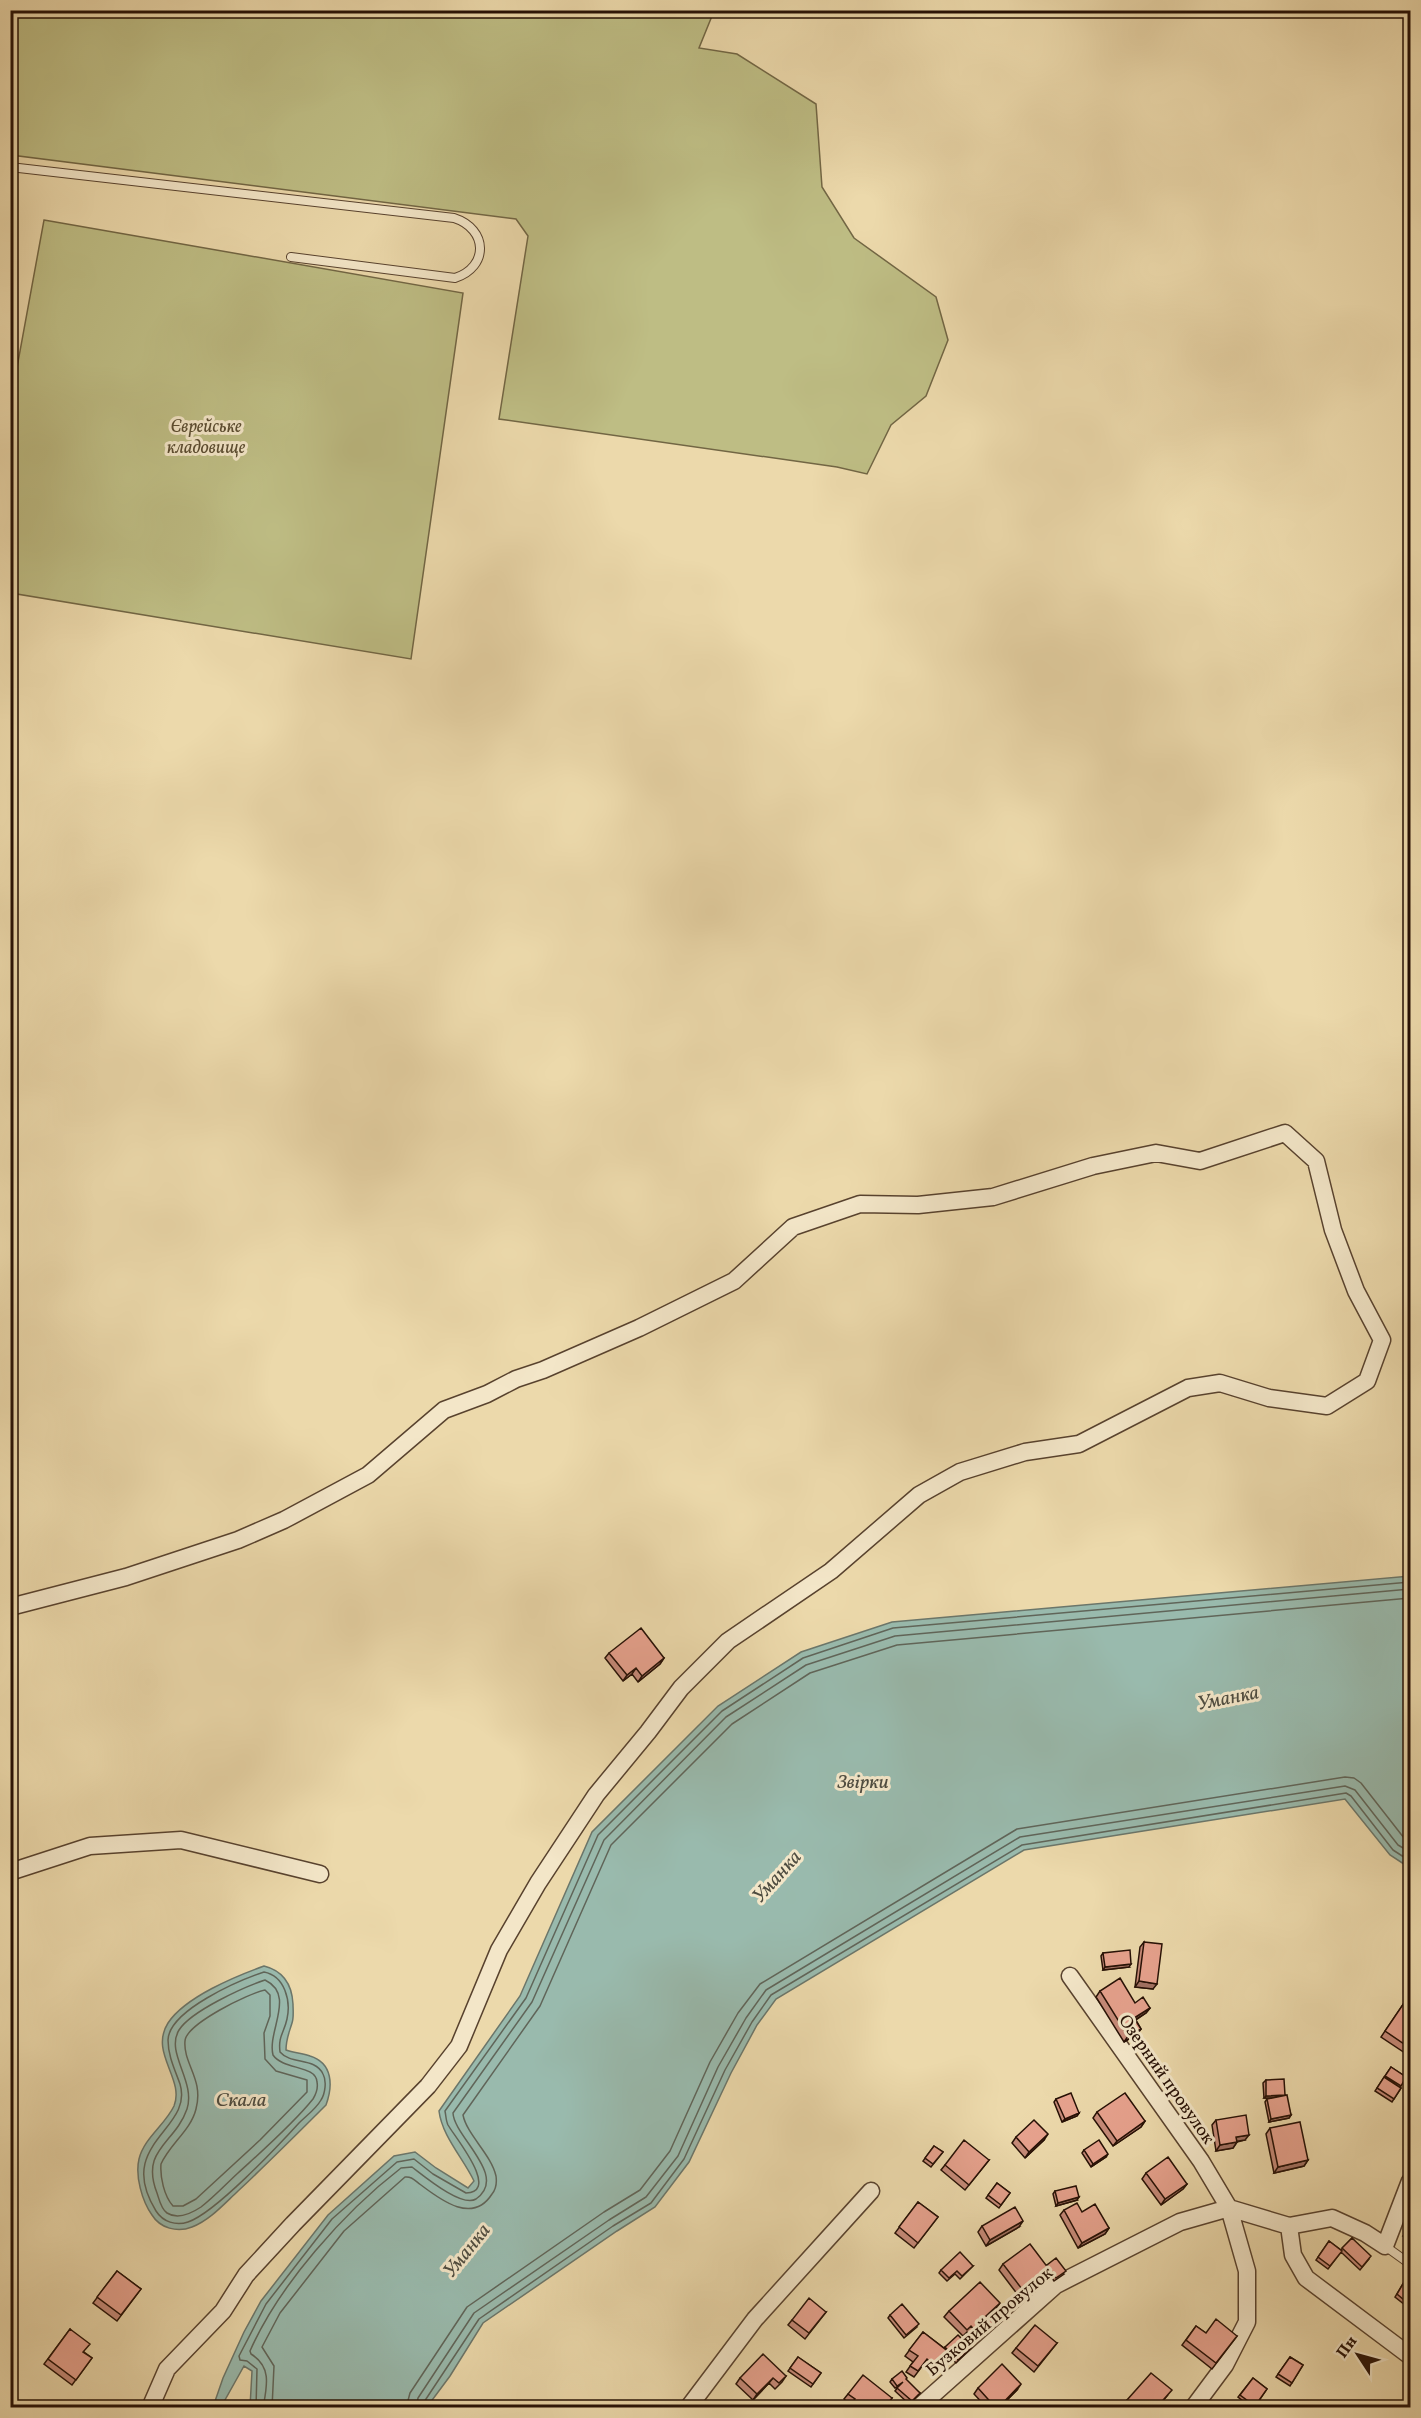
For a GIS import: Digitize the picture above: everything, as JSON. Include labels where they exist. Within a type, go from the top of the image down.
[{"type":"street","points":[[10,1607],[126,1577],[238,1540],[284,1520],[368,1475],[444,1410],[487,1394],[516,1379],[543,1370],[639,1328],[734,1281],[793,1227],[860,1204],[918,1205],[993,1197],[1093,1166],[1156,1153],[1200,1161],[1285,1133],[1316,1161],[1333,1230],[1356,1291],[1382,1340],[1366,1381],[1327,1406],[1269,1398],[1220,1383],[1188,1388],[1079,1444],[1025,1452],[960,1472],[919,1495],[831,1571],[728,1641],[681,1688],[596,1795],[537,1883],[499,1950],[459,2046],[428,2086],[246,2275],[223,2311],[167,2369],[150,2408]]},
{"type":"street","points":[[10,1872],[90,1846],[181,1840],[320,1874]]},
{"type":"street","name":"Озерний провулок","points":[[1070,1976],[1201,2161],[1229,2208],[1246,2271],[1247,2322],[1225,2365],[1193,2408]]},
{"type":"street","points":[[1229,2208],[1289,2226],[1332,2218],[1365,2233],[1385,2246],[1410,2181]]},
{"type":"street","points":[[688,2408],[755,2319],[871,2191]]},
{"type":"street","name":"Бузковий провулок","points":[[918,2408],[1056,2285],[1180,2222],[1229,2208]]},
{"type":"street","points":[[1289,2226],[1293,2255],[1306,2278],[1410,2356]]},
{"type":"lane","points":[[10,167],[454,218],[471,226],[480,243],[477,262],[464,275],[454,278],[291,257]]},
{"type":"lane","points":[[1385,2246],[1410,2264]]},
{"type":"green space","points":[[15,11],[714,11],[699,48],[737,54],[816,104],[822,187],[854,238],[936,297],[948,340],[926,396],[891,425],[867,474],[837,467],[499,419],[528,236],[516,219],[11,155],[10,29]]},
{"type":"green space","name":"Єврейське кладовище","points":[[44,220],[463,293],[411,659],[11,593],[11,396]]},
{"type":"water","name":"Звірки","points":[[1410,1576],[1410,1868],[1390,1855],[1345,1799],[1024,1850],[776,1999],[757,2025],[731,2073],[689,2162],[655,2207],[483,2323],[450,2376],[427,2407],[250,2407],[252,2371],[244,2366],[221,2407],[213,2407],[223,2378],[261,2301],[328,2215],[394,2156],[415,2152],[468,2188],[474,2181],[448,2138],[439,2111],[520,1996],[592,1832],[718,1706],[801,1652],[892,1622]]},
{"type":"water","name":"Скала","points":[[264,1966],[282,1975],[291,1991],[293,2018],[286,2050],[318,2059],[327,2070],[330,2090],[326,2105],[211,2216],[186,2229],[169,2228],[155,2219],[148,2209],[142,2196],[138,2173],[142,2151],[170,2113],[176,2096],[175,2086],[164,2055],[163,2034],[176,2013],[198,1996]]},
{"type":"building","points":[[641,1628],[664,1658],[642,1676],[636,1668],[627,1675],[609,1653]]},
{"type":"building","points":[[1144,1942],[1162,1944],[1157,1984],[1139,1981]]},
{"type":"building","points":[[1130,1950],[1131,1964],[1105,1967],[1103,1953]]},
{"type":"building","points":[[1120,1978],[1135,2003],[1143,1997],[1150,2008],[1134,2018],[1141,2029],[1128,2036],[1100,1991]]},
{"type":"building","points":[[1406,2000],[1410,2003],[1410,2048],[1385,2031]]},
{"type":"building","points":[[1391,2067],[1406,2077],[1401,2086],[1385,2076]]},
{"type":"building","points":[[1384,2077],[1401,2088],[1394,2099],[1377,2088]]},
{"type":"building","points":[[1284,2079],[1285,2095],[1266,2096],[1266,2080]]},
{"type":"building","points":[[1071,2093],[1079,2113],[1065,2119],[1056,2099]]},
{"type":"building","points":[[1125,2093],[1145,2121],[1117,2141],[1097,2112]]},
{"type":"building","points":[[1287,2095],[1291,2115],[1271,2119],[1267,2099]]},
{"type":"building","points":[[1246,2115],[1249,2135],[1236,2137],[1237,2142],[1220,2145],[1216,2120]]},
{"type":"building","points":[[1034,2120],[1048,2134],[1029,2152],[1016,2137]]},
{"type":"building","points":[[1300,2122],[1308,2160],[1278,2167],[1270,2128]]},
{"type":"building","points":[[964,2140],[989,2160],[969,2185],[945,2165]]},
{"type":"building","points":[[1099,2140],[1108,2154],[1093,2164],[1084,2150]]},
{"type":"building","points":[[934,2146],[943,2152],[933,2164],[925,2158]]},
{"type":"building","points":[[1168,2157],[1187,2184],[1165,2199],[1146,2173]]},
{"type":"building","points":[[997,2183],[1010,2193],[1001,2205],[988,2195]]},
{"type":"building","points":[[1076,2186],[1079,2197],[1058,2203],[1055,2191]]},
{"type":"building","points":[[918,2202],[938,2217],[918,2243],[899,2227]]},
{"type":"building","points":[[1077,2203],[1082,2212],[1095,2204],[1109,2228],[1082,2243],[1064,2210]]},
{"type":"building","points":[[1015,2207],[1023,2221],[990,2240],[982,2226]]},
{"type":"building","points":[[1410,2219],[1410,2235],[1405,2234]]},
{"type":"building","points":[[1352,2238],[1371,2256],[1362,2267],[1342,2248]]},
{"type":"building","points":[[1329,2241],[1342,2251],[1330,2266],[1318,2257]]},
{"type":"building","points":[[1030,2244],[1052,2273],[1025,2293],[1003,2264]]},
{"type":"building","points":[[960,2252],[973,2266],[962,2276],[957,2271],[949,2278],[941,2270]]},
{"type":"building","points":[[1056,2258],[1066,2271],[1056,2278],[1047,2265]]},
{"type":"building","points":[[117,2271],[141,2289],[121,2315],[97,2297]]},
{"type":"building","points":[[1410,2272],[1410,2305],[1397,2294]]},
{"type":"building","points":[[980,2282],[1000,2303],[986,2316],[995,2324],[981,2337],[971,2326],[967,2330],[949,2311]]},
{"type":"building","points":[[809,2298],[826,2312],[809,2333],[792,2320]]},
{"type":"building","points":[[902,2304],[919,2324],[906,2335],[890,2315]]},
{"type":"building","points":[[1216,2319],[1237,2336],[1216,2363],[1186,2340],[1196,2326],[1206,2333]]},
{"type":"building","points":[[1035,2325],[1057,2343],[1038,2366],[1016,2348]]},
{"type":"building","points":[[70,2329],[90,2344],[83,2352],[92,2358],[76,2380],[48,2359]]},
{"type":"building","points":[[923,2332],[950,2353],[938,2368],[927,2359],[918,2371],[910,2366],[918,2356],[909,2350]]},
{"type":"building","points":[[958,2335],[971,2348],[958,2360],[945,2347]]},
{"type":"building","points":[[763,2354],[786,2376],[779,2383],[773,2378],[757,2394],[740,2378]]},
{"type":"building","points":[[798,2357],[821,2373],[813,2384],[790,2368]]},
{"type":"building","points":[[1290,2357],[1303,2365],[1292,2383],[1278,2374]]},
{"type":"building","points":[[1002,2364],[1021,2384],[996,2408],[978,2388]]},
{"type":"building","points":[[902,2371],[906,2379],[920,2393],[912,2401],[897,2388],[903,2382],[897,2386],[892,2379]]},
{"type":"building","points":[[1151,2373],[1172,2390],[1156,2408],[1136,2408],[1127,2400]]},
{"type":"building","points":[[863,2375],[892,2398],[884,2408],[853,2408],[850,2405],[855,2399],[848,2394]]},
{"type":"building","points":[[1253,2378],[1267,2389],[1255,2406],[1240,2395]]},
{"type":"water label","name":"Уманка","points":[[1228,1697]]},
{"type":"water label","name":"Уманка","points":[[776,1876]]},
{"type":"water label","name":"Уманка","points":[[466,2250]]}]
